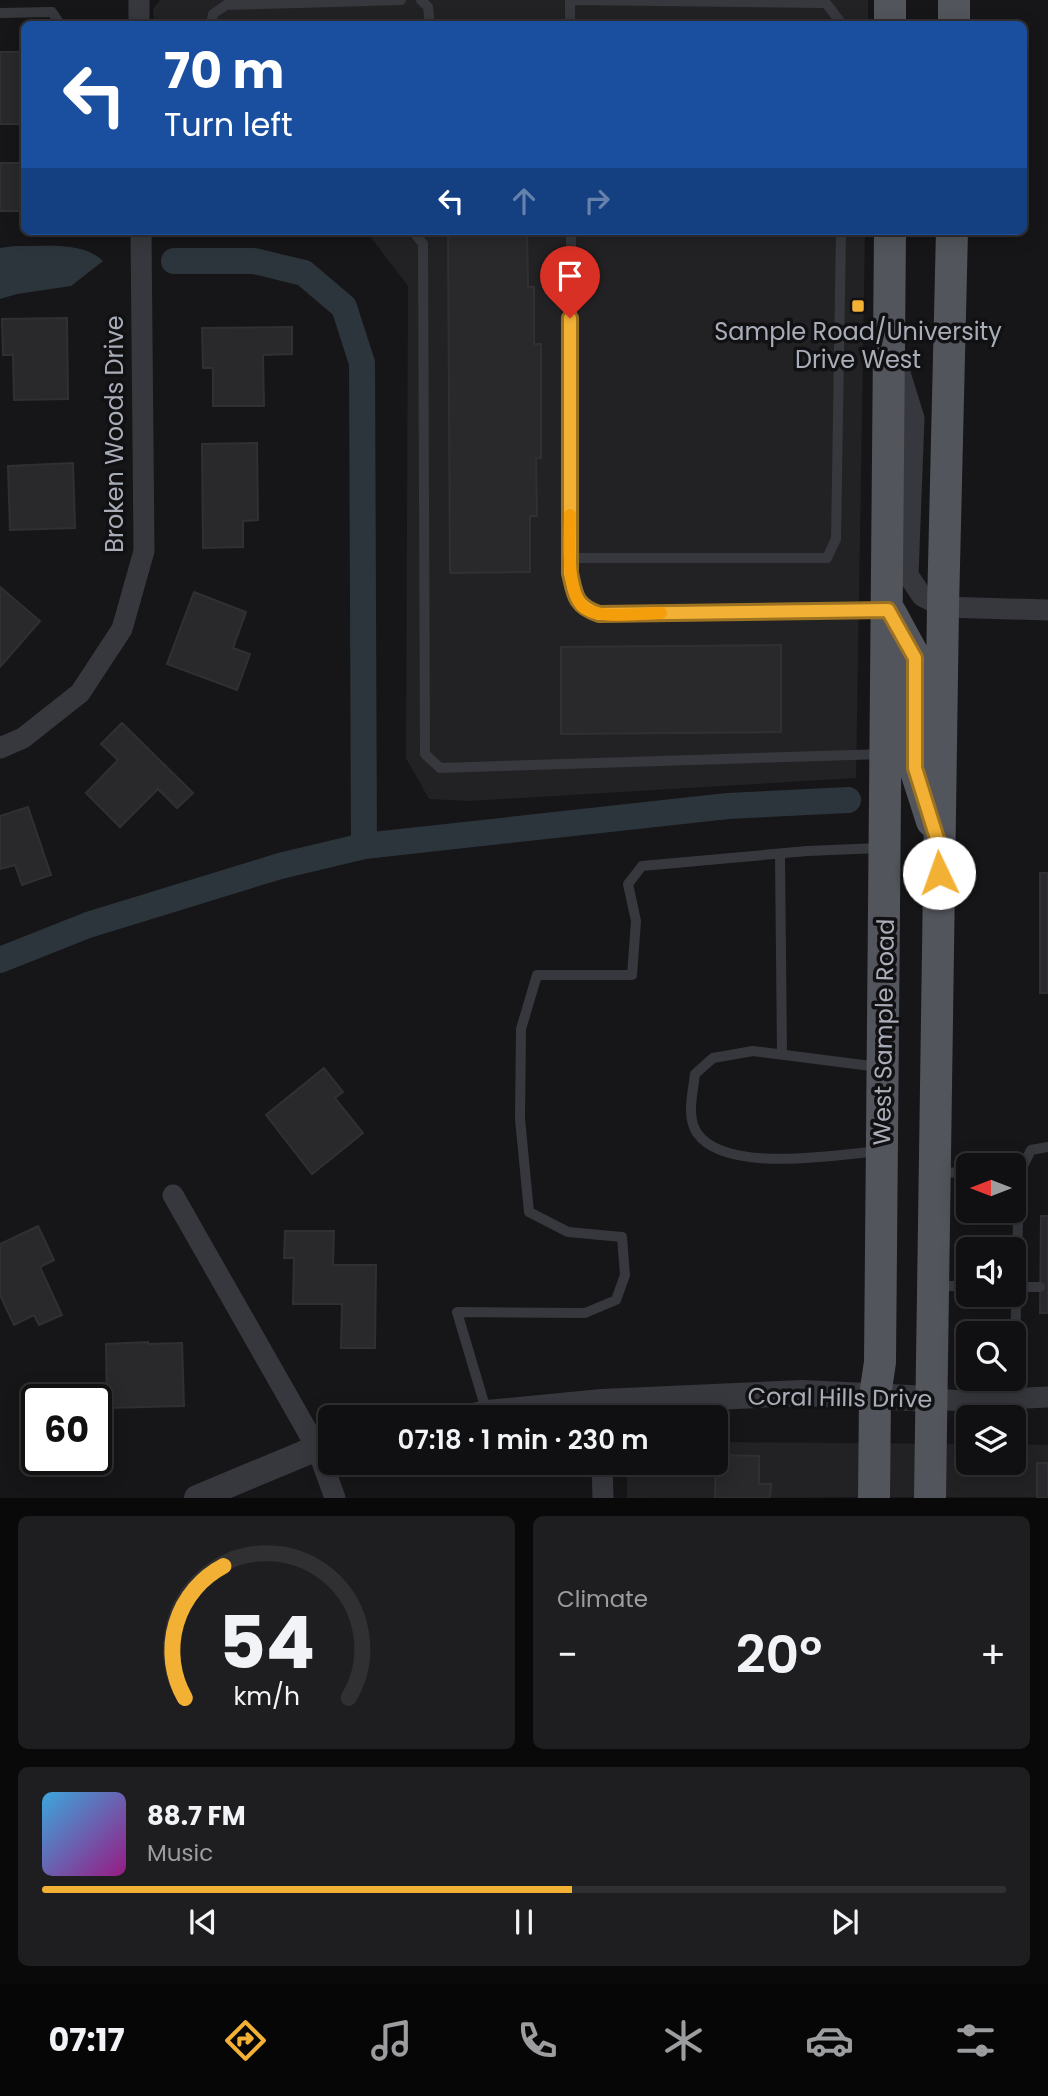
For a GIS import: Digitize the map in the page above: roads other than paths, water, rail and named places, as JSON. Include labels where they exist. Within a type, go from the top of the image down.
[{"type":"main road","points":[[890,0],[890,21]]},
{"type":"main road","points":[[954,0],[954,21]]},
{"type":"main road","name":"West Sample Road","points":[[874,1497],[876,1396],[880,1362],[883,1151],[890,235]]},
{"type":"main road","points":[[930,1497],[951,235]]},
{"type":"main road","points":[[888,610],[915,658],[915,768],[939,845]]},
{"type":"street","points":[[139,0],[139,21]]},
{"type":"street","name":"Broken Woods Drive","points":[[0,748],[23,738],[80,693],[122,629],[144,551],[141,235]]},
{"type":"street","points":[[890,342],[914,418],[908,575],[922,596],[943,607],[1048,610]]},
{"type":"street","points":[[173,1195],[318,1437]]},
{"type":"street","name":"Coral Hills Drive","points":[[661,1405],[802,1393],[965,1401],[1048,1396]]},
{"type":"street","points":[[197,1497],[318,1449]]},
{"type":"street","points":[[330,1475],[335,1497]]},
{"type":"street","points":[[603,1475],[603,1497]]},
{"type":"lane","points":[[212,21],[213,14],[226,5],[401,0]]},
{"type":"lane","points":[[421,0],[428,8],[430,21]]},
{"type":"lane","points":[[570,21],[572,0],[826,3],[840,21]]},
{"type":"lane","points":[[0,13],[52,12],[58,21]]},
{"type":"lane","points":[[416,235],[423,244],[425,754],[440,768],[887,754]]},
{"type":"lane","points":[[570,235],[570,573],[575,595],[584,609],[599,614],[888,610]]},
{"type":"lane","points":[[570,558],[827,558],[836,539],[842,235]]},
{"type":"lane","points":[[474,1405],[457,1312],[586,1313],[616,1300],[625,1275],[622,1237],[568,1232],[528,1212],[520,1119],[521,1029],[537,975],[632,975],[636,921],[628,884],[642,866],[807,851],[886,848]]},
{"type":"lane","points":[[780,855],[782,1054]]},
{"type":"lane","points":[[883,1068],[753,1051],[713,1058],[695,1074],[691,1117],[698,1133],[714,1147],[750,1158],[809,1158],[883,1151]]},
{"type":"lane","points":[[1026,1158],[1031,1150],[1048,1147]]},
{"type":"lane","points":[[935,1172],[956,1173]]},
{"type":"lane","points":[[933,1286],[956,1286]]},
{"type":"lane","points":[[1026,1287],[1040,1287]]},
{"type":"lane","points":[[1014,1398],[1016,1307]]},
{"type":"waterway","points":[[174,261],[254,261],[304,273],[344,307],[362,363],[364,846]]},
{"type":"waterway","points":[[0,960],[88,925],[280,866],[364,846],[728,806],[848,800]]},
{"type":"place","name":"Sample Road/University Drive West","points":[[858,306]]}]
